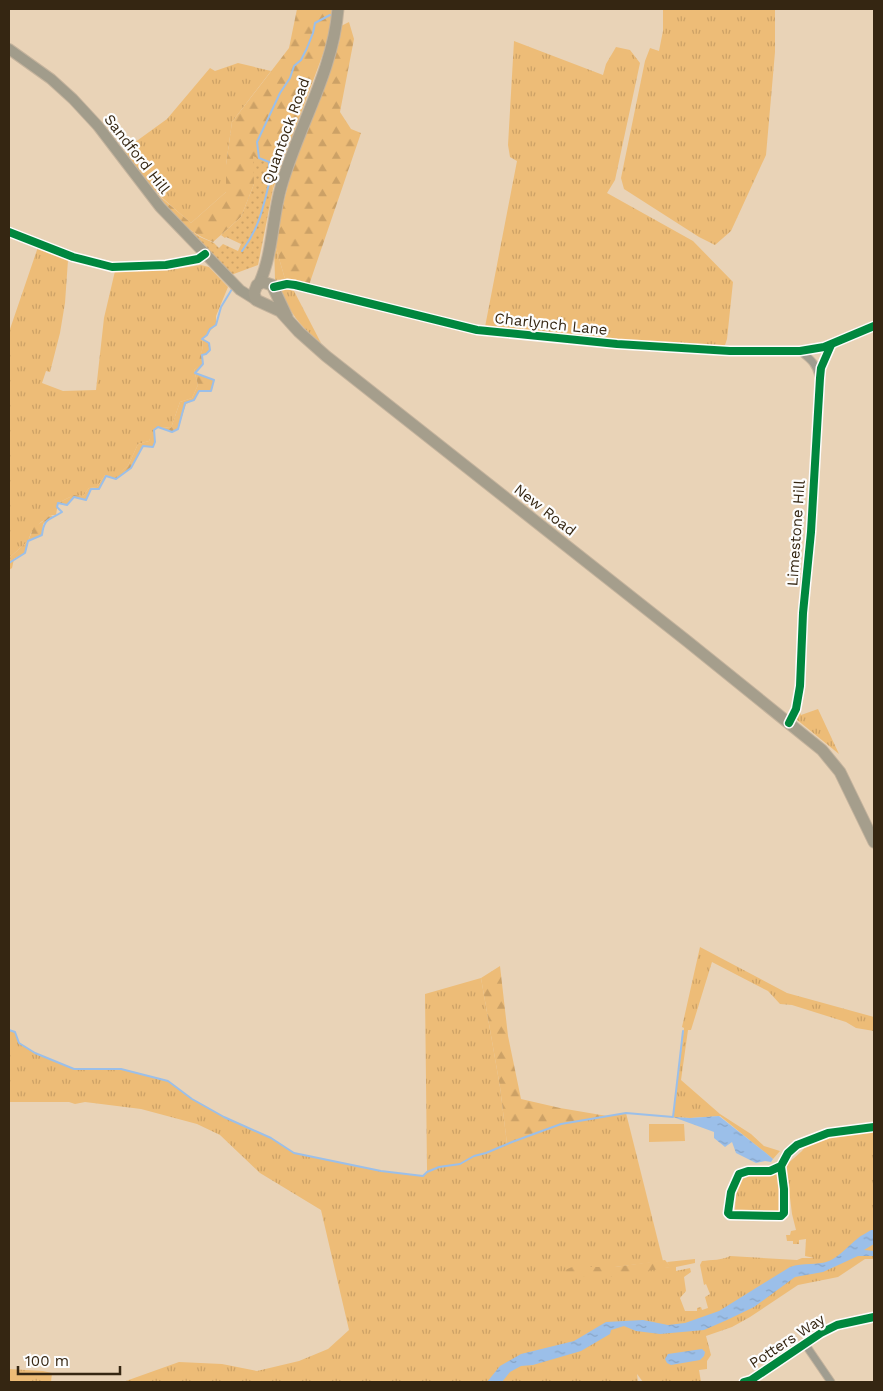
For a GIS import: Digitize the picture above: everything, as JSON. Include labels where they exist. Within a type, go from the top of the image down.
[{"type":"main road","name":"Quantock Road","points":[[267,287],[265,265],[282,185],[328,62],[338,9]]},
{"type":"main road","name":"Sandford Hill","points":[[9,49],[51,79],[73,99],[98,126],[160,207],[245,294],[260,302]]},
{"type":"main road","points":[[236,285],[267,287]]},
{"type":"main road","points":[[267,287],[272,301],[260,302],[254,293],[267,287]]},
{"type":"main road","name":"New Road","points":[[267,287],[299,332],[326,356],[822,750],[835,765],[851,793],[874,842]]},
{"type":"main road","name":"New Road","points":[[260,302],[272,306],[287,317]]},
{"type":"street","points":[[9,232],[73,257],[112,267],[166,265],[198,259],[205,254]]},
{"type":"street","name":"Charlynch Lane","points":[[267,287],[287,284],[295,285],[483,331],[688,349],[730,351],[800,351],[817,349],[831,345],[874,326]]},
{"type":"street","name":"Limestone Hill","points":[[789,723],[796,709],[800,686],[803,613],[811,532],[821,368],[831,345]]},
{"type":"street","points":[[800,351],[811,359],[816,366],[820,378]]},
{"type":"street","points":[[781,1166],[770,1170],[748,1171],[739,1174],[731,1192],[728,1213],[730,1215],[781,1216],[784,1213],[784,1196],[781,1166],[788,1153],[797,1145],[828,1133],[874,1127]]},
{"type":"street","name":"Potters Way","points":[[749,1382],[821,1333],[837,1325],[874,1317]]},
{"type":"street","points":[[805,1344],[831,1382]]},
{"type":"green space","points":[[297,9],[332,9],[330,35],[273,189],[268,168],[254,184],[241,217],[213,242],[181,222],[157,194],[191,223],[226,192],[226,165],[232,122],[289,48]]},
{"type":"green space","points":[[663,9],[775,9],[775,52],[766,155],[731,231],[715,245],[699,237],[624,189],[621,178],[645,61],[650,48],[659,51],[663,31]]},
{"type":"green space","points":[[349,22],[354,39],[340,112],[351,129],[361,133],[309,285],[285,279],[274,241],[293,165],[328,78],[340,39],[341,26]]},
{"type":"green space","points":[[514,41],[603,75],[606,64],[616,47],[630,50],[640,63],[615,180],[607,193],[693,241],[733,282],[725,345],[720,348],[569,337],[485,327],[517,161],[510,157],[508,145]]},
{"type":"green space","points":[[238,63],[271,71],[232,122],[226,165],[226,192],[191,223],[163,199],[147,182],[125,152],[127,148],[167,119],[210,68],[215,71]]},
{"type":"green space","points":[[253,156],[269,162],[268,168],[273,189],[258,265],[231,275],[198,243],[186,227],[200,237],[214,243],[219,248],[223,244],[238,251],[241,244],[221,235],[241,217],[254,184]]},
{"type":"green space","points":[[274,241],[285,279],[275,280]]},
{"type":"green space","points":[[38,247],[68,260],[65,303],[60,333],[50,372],[46,371],[42,383],[63,391],[96,390],[104,318],[115,271],[175,269],[201,265],[209,267],[228,287],[216,316],[216,325],[202,339],[203,346],[200,364],[194,370],[198,385],[192,398],[180,402],[171,428],[157,429],[153,432],[149,441],[138,444],[128,466],[115,477],[105,475],[97,487],[89,488],[83,496],[74,495],[58,503],[56,515],[50,515],[41,522],[31,533],[28,541],[9,558],[9,332]]},
{"type":"green space","points":[[281,290],[294,291],[321,343],[302,326],[292,313]]},
{"type":"green space","points":[[202,339],[209,343],[210,350],[202,355],[203,364],[195,373],[214,380],[211,391],[199,391],[194,400],[186,404],[178,429],[172,432],[158,427],[171,428],[180,402],[192,398],[198,385],[194,370],[199,364],[203,346]]},
{"type":"green space","points":[[154,430],[155,442],[153,447],[143,446],[131,468],[116,479],[106,476],[99,489],[91,489],[86,500],[74,497],[67,505],[58,503],[74,495],[83,496],[89,488],[97,487],[105,475],[115,476],[128,466],[138,444],[149,441]]},
{"type":"green space","points":[[50,515],[53,516],[43,524],[42,535],[28,541],[34,527]]},
{"type":"green space","points":[[28,541],[25,553],[14,559],[12,568],[9,570],[9,558]]},
{"type":"green space","points":[[818,709],[839,754],[796,719],[797,714],[800,713],[801,715]]},
{"type":"green space","points":[[700,947],[787,993],[874,1017],[874,1031],[856,1028],[846,1022],[792,1005],[780,1004],[768,991],[712,962],[691,1030],[688,1030],[681,1080],[720,1114],[751,1134],[764,1146],[780,1151],[773,1159],[720,1116],[673,1117],[684,1028],[682,1027]]},
{"type":"green space","points":[[500,966],[508,1036],[521,1099],[607,1116],[561,1124],[507,1144],[500,1087],[481,978]]},
{"type":"green space","points":[[481,978],[500,1087],[507,1144],[561,1124],[626,1113],[663,1261],[615,1267],[572,1267],[565,1276],[584,1276],[670,1267],[667,1262],[695,1259],[695,1263],[676,1267],[676,1271],[690,1268],[691,1272],[684,1277],[686,1291],[680,1298],[685,1311],[697,1311],[697,1308],[701,1307],[702,1310],[708,1308],[705,1297],[710,1294],[706,1284],[704,1285],[700,1265],[702,1261],[730,1256],[797,1260],[814,1258],[805,1256],[806,1239],[799,1240],[799,1244],[787,1241],[786,1235],[790,1235],[791,1231],[796,1230],[792,1214],[786,1165],[802,1151],[809,1141],[827,1132],[874,1127],[874,1259],[865,1259],[838,1277],[798,1285],[732,1327],[706,1336],[711,1355],[707,1361],[707,1369],[699,1370],[701,1382],[643,1382],[637,1374],[638,1382],[123,1382],[179,1362],[222,1364],[257,1371],[299,1361],[328,1349],[349,1330],[321,1210],[260,1173],[220,1135],[197,1124],[141,1109],[85,1102],[75,1104],[69,1102],[9,1102],[9,1030],[15,1032],[19,1043],[35,1053],[74,1069],[121,1069],[168,1081],[192,1099],[224,1117],[271,1138],[294,1153],[381,1171],[423,1176],[427,1172],[425,994]]},
{"type":"green space","points":[[649,1124],[684,1124],[685,1141],[649,1142]]},
{"type":"green space","points":[[755,1173],[779,1173],[781,1213],[735,1212],[737,1187],[742,1176]]},
{"type":"green space","points":[[665,1260],[671,1267],[610,1277],[565,1276],[565,1270],[572,1267],[615,1267]]},
{"type":"green space","points":[[9,1369],[52,1373],[51,1382],[9,1382]]},
{"type":"water","points":[[719,1116],[773,1159],[771,1162],[756,1163],[736,1153],[732,1142],[725,1147],[714,1138],[714,1132],[673,1117]]},
{"type":"water","points":[[871,1230],[874,1230],[874,1244],[864,1250],[874,1251],[874,1256],[858,1256],[823,1272],[795,1277],[754,1307],[704,1330],[660,1334],[636,1331],[624,1326],[611,1330],[610,1334],[581,1351],[533,1365],[521,1366],[510,1372],[502,1382],[487,1382],[500,1366],[521,1354],[574,1341],[606,1322],[643,1320],[668,1325],[685,1323],[719,1311],[790,1267],[815,1264],[833,1259]]},
{"type":"water","points":[[702,1349],[705,1352],[700,1360],[671,1365],[665,1359],[668,1354]]},
{"type":"waterway","points":[[242,251],[257,224],[271,176],[269,175],[269,162],[259,158],[257,142],[280,93],[290,78],[294,66],[301,60],[307,48],[315,23],[330,15]]},
{"type":"waterway","points":[[9,563],[25,553],[28,541],[42,535],[44,525],[48,520],[62,512],[57,507],[58,503],[67,505],[74,497],[86,500],[91,489],[99,489],[106,476],[116,479],[131,468],[143,446],[153,447],[155,442],[154,430],[158,427],[172,432],[178,429],[185,403],[194,400],[199,391],[211,391],[214,380],[195,373],[203,364],[202,355],[210,350],[209,343],[202,339],[216,325],[221,307],[232,289]]},
{"type":"waterway","points":[[9,1030],[15,1032],[19,1043],[35,1053],[74,1069],[121,1069],[168,1081],[192,1099],[224,1117],[271,1138],[294,1153],[381,1171],[423,1176],[427,1172],[439,1167],[460,1164],[474,1156],[561,1124],[626,1113],[673,1117],[683,1031]]},
{"type":"cycle path","points":[[9,232],[73,257],[112,267],[166,265],[198,259],[205,254]]},
{"type":"cycle path","points":[[274,287],[287,284],[295,285],[477,330],[617,344],[730,351],[800,351],[824,347],[874,326]]},
{"type":"cycle path","points":[[789,723],[796,709],[800,686],[803,613],[811,532],[821,368],[831,345]]},
{"type":"cycle path","points":[[781,1166],[784,1189],[784,1213],[781,1216],[730,1215],[728,1213],[731,1192],[739,1174],[748,1171],[770,1171],[781,1166],[788,1153],[797,1145],[828,1133],[874,1127]]},
{"type":"cycle path","points":[[744,1382],[751,1380],[821,1333],[837,1325],[874,1317]]}]
